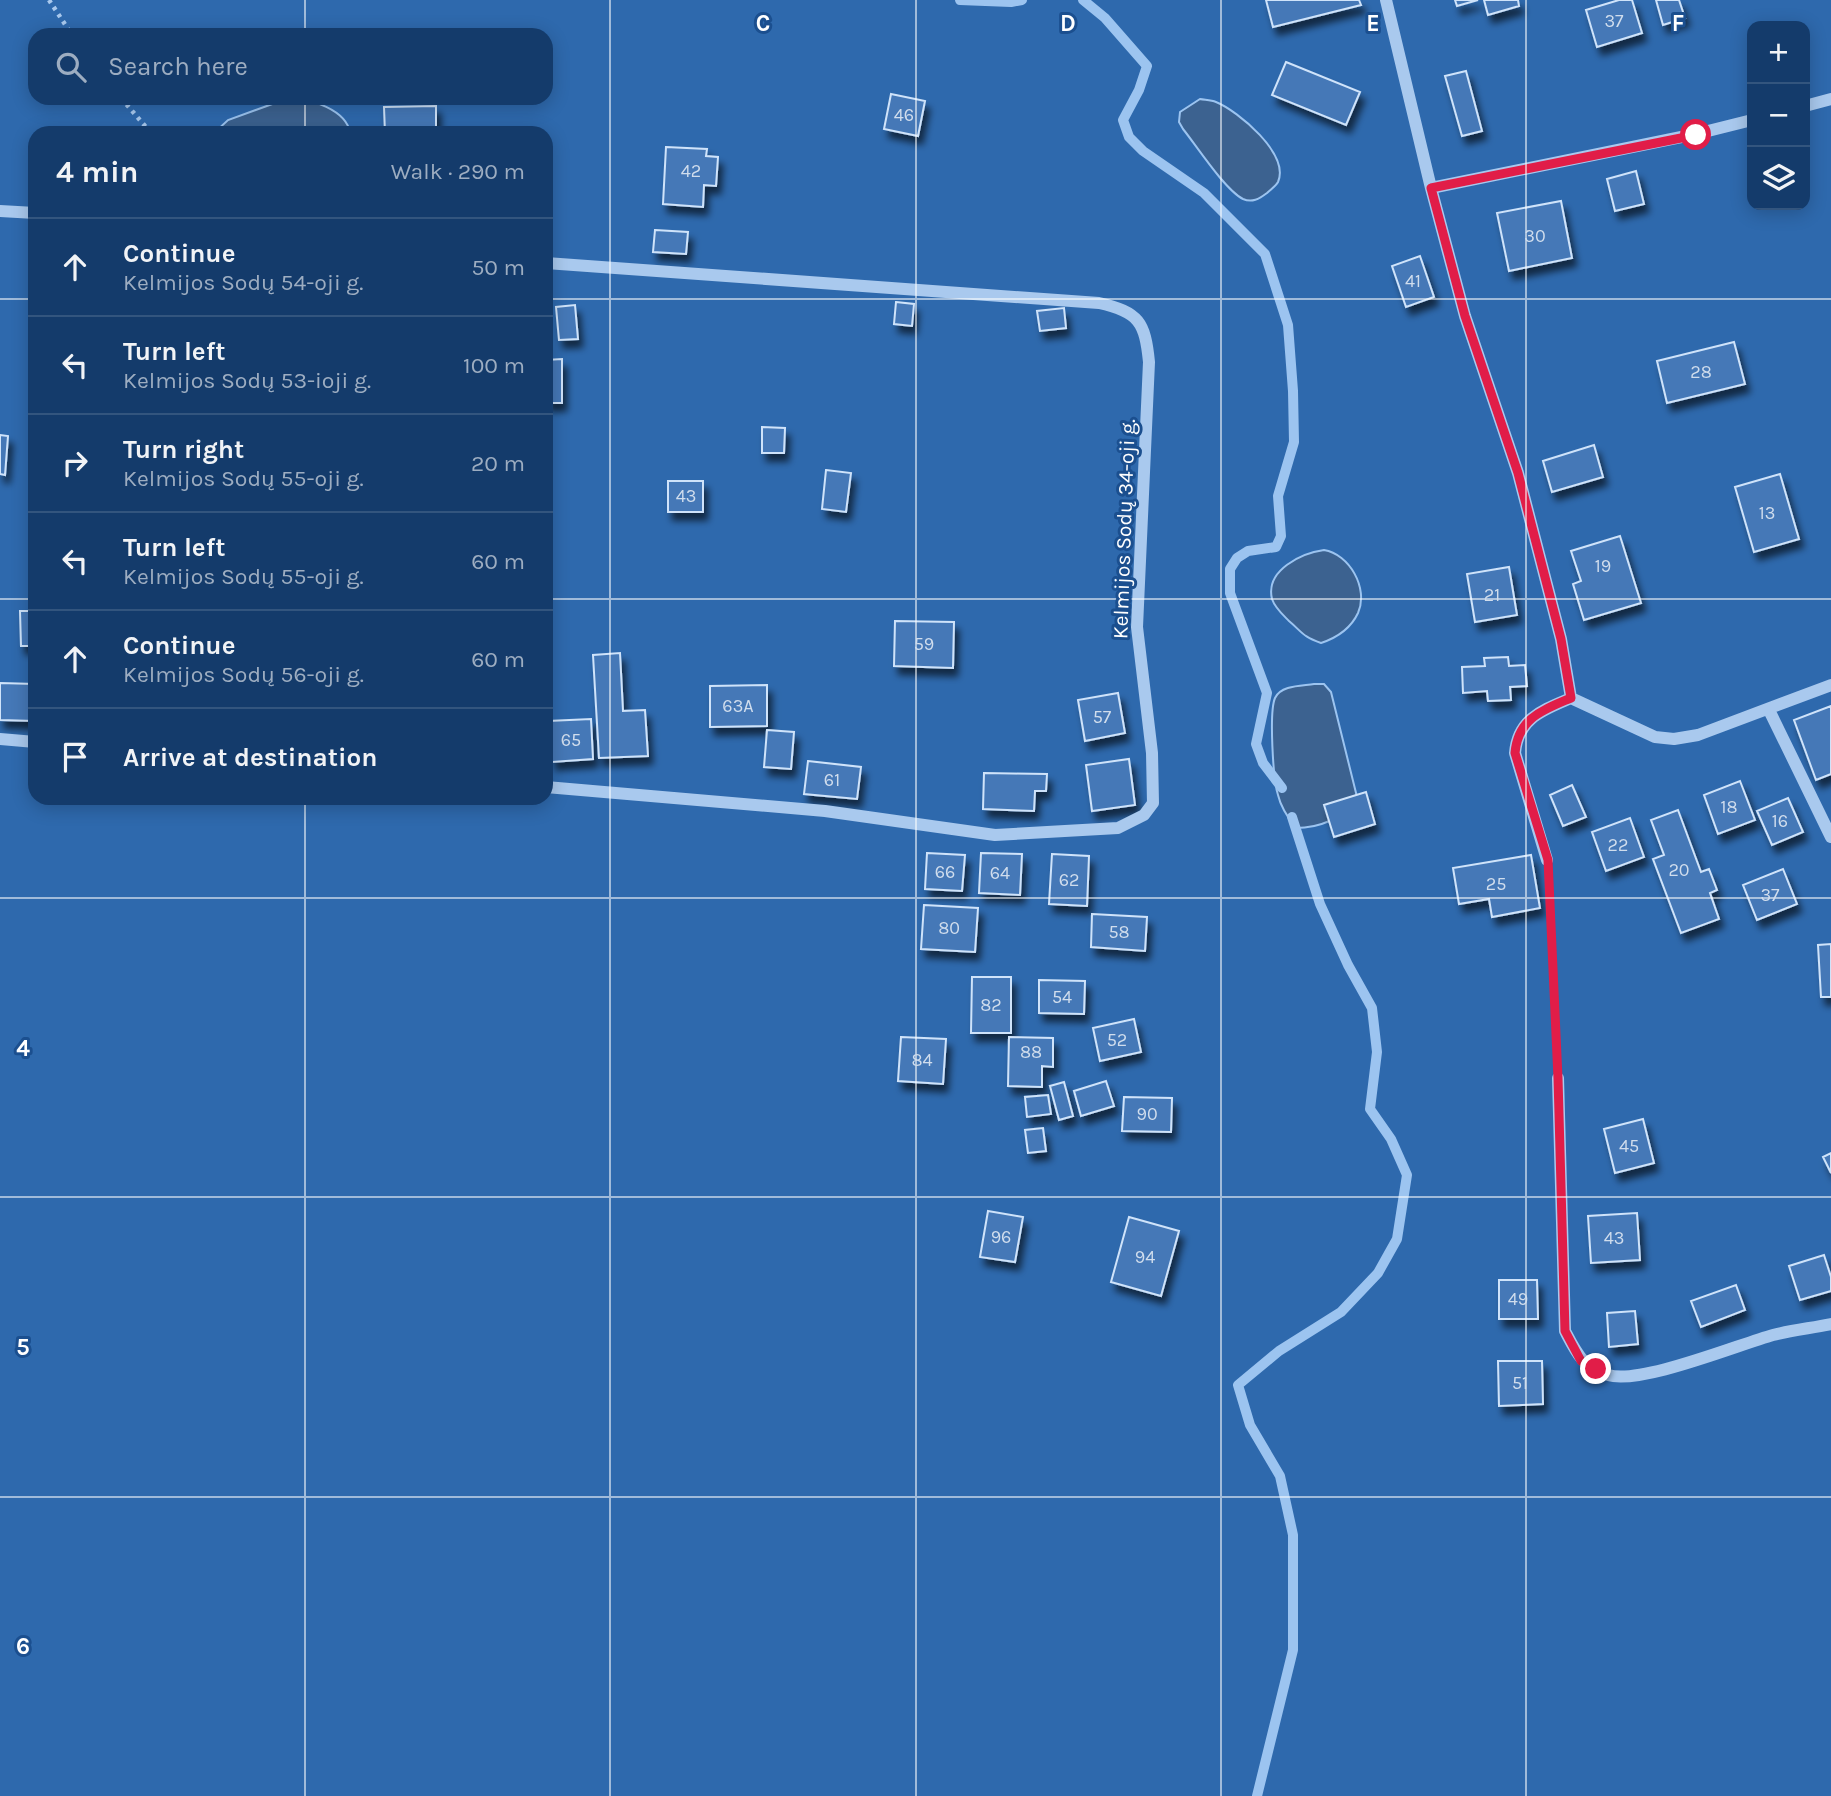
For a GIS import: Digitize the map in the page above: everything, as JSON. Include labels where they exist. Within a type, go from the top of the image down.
[{"type":"street","points":[[1386,0],[1465,316],[1518,473],[1561,639],[1571,698]]},
{"type":"street","points":[[1810,105],[1831,99]]},
{"type":"street","points":[[1431,188],[1696,135],[1747,121]]},
{"type":"street","points":[[0,211],[28,213]]},
{"type":"street","name":"Kelmijos Sodų 34-oji g.","points":[[553,264],[1098,303],[1122,308],[1136,318],[1146,337],[1149,362],[1137,627],[1152,753],[1153,803],[1144,815],[1118,828],[995,835],[825,811],[553,788]]},
{"type":"street","points":[[1548,860],[1515,753],[1516,738],[1527,722],[1539,712],[1571,698],[1656,737],[1674,739],[1698,735],[1831,685]]},
{"type":"street","points":[[1769,710],[1831,836]]},
{"type":"street","points":[[0,739],[28,741]]},
{"type":"street","points":[[1558,1078],[1565,1331],[1581,1361],[1609,1376],[1632,1376],[1661,1371],[1775,1335],[1831,1324]]},
{"type":"path","points":[[50,0],[68,28]]},
{"type":"path","points":[[127,105],[145,126]]},
{"type":"path","points":[[1548,860],[1558,1078]]},
{"type":"shaded area","points":[[0,0],[1831,0],[1831,1796],[0,1796]]},
{"type":"shaded area","points":[[1200,99],[1216,102],[1237,114],[1269,147],[1280,171],[1278,182],[1261,197],[1249,201],[1236,194],[1183,129],[1179,122],[1180,112]]},
{"type":"shaded area","points":[[270,105],[322,105],[335,112],[347,126],[222,126],[228,120]]},
{"type":"shaded area","points":[[1324,550],[1349,565],[1359,583],[1361,603],[1358,613],[1347,628],[1321,643],[1303,634],[1281,613],[1273,602],[1271,589],[1274,580],[1287,565],[1296,559]]},
{"type":"shaded area","points":[[1324,684],[1331,692],[1358,801],[1330,821],[1296,828],[1283,809],[1276,787],[1272,746],[1273,706],[1275,698],[1282,691]]},
{"type":"building","points":[[1266,0],[1359,0],[1361,5],[1273,27]]},
{"type":"building","points":[[1455,0],[1478,0],[1457,6]]},
{"type":"building","points":[[1484,0],[1518,0],[1519,6],[1488,15]]},
{"type":"building","points":[[1619,0],[1632,0],[1642,33],[1597,47],[1586,10]]},
{"type":"building","points":[[1656,0],[1679,0],[1685,18],[1663,25]]},
{"type":"building","points":[[1286,62],[1360,92],[1346,125],[1272,95]]},
{"type":"building","points":[[1466,71],[1482,131],[1462,136],[1445,76]]},
{"type":"building","points":[[891,94],[925,101],[918,136],[884,129]]},
{"type":"building","points":[[436,106],[436,126],[385,126],[384,107]]},
{"type":"building","points":[[666,147],[707,149],[706,156],[718,157],[716,186],[704,185],[703,207],[663,204]]},
{"type":"building","points":[[1636,171],[1644,204],[1615,211],[1607,179]]},
{"type":"building","points":[[1561,201],[1572,258],[1509,271],[1497,213]]},
{"type":"building","points":[[655,230],[688,232],[686,254],[653,252]]},
{"type":"building","points":[[1420,256],[1434,297],[1406,307],[1392,266]]},
{"type":"building","points":[[896,302],[914,304],[912,326],[894,324]]},
{"type":"building","points":[[575,305],[578,339],[559,340],[556,307]]},
{"type":"building","points":[[1064,308],[1066,328],[1040,331],[1037,311]]},
{"type":"building","points":[[1734,342],[1745,384],[1667,403],[1657,361]]},
{"type":"building","points":[[562,359],[562,403],[553,403],[553,360]]},
{"type":"building","points":[[762,427],[785,428],[784,453],[762,453]]},
{"type":"building","points":[[0,435],[8,436],[5,475],[0,474]]},
{"type":"building","points":[[1594,445],[1603,477],[1552,492],[1543,461]]},
{"type":"building","points":[[826,470],[851,473],[846,512],[822,509]]},
{"type":"building","points":[[1780,474],[1799,539],[1754,552],[1735,487]]},
{"type":"building","points":[[668,481],[703,481],[703,512],[668,512]]},
{"type":"building","points":[[1620,536],[1641,603],[1584,620],[1573,584],[1581,581],[1571,551]]},
{"type":"building","points":[[1509,567],[1517,615],[1475,622],[1467,574]]},
{"type":"building","points":[[20,611],[28,611],[28,646],[21,646]]},
{"type":"building","points":[[895,621],[954,622],[953,668],[894,666]]},
{"type":"building","points":[[620,653],[623,711],[645,710],[648,756],[599,758],[593,655]]},
{"type":"building","points":[[1508,657],[1509,666],[1525,665],[1527,686],[1510,687],[1511,700],[1488,701],[1487,691],[1463,693],[1462,667],[1485,666],[1484,658]]},
{"type":"building","points":[[0,683],[28,684],[28,721],[0,720]]},
{"type":"building","points":[[767,685],[767,726],[710,727],[710,686]]},
{"type":"building","points":[[1118,693],[1125,733],[1085,741],[1078,700]]},
{"type":"building","points":[[1831,706],[1831,774],[1816,780],[1794,720]]},
{"type":"building","points":[[591,719],[593,759],[553,762],[553,721]]},
{"type":"building","points":[[767,730],[794,732],[791,769],[764,767]]},
{"type":"building","points":[[1129,759],[1135,805],[1092,811],[1086,765]]},
{"type":"building","points":[[808,761],[861,767],[857,799],[804,794]]},
{"type":"building","points":[[984,773],[1047,774],[1046,791],[1035,791],[1034,811],[983,809]]},
{"type":"building","points":[[1740,781],[1755,820],[1718,834],[1704,795]]},
{"type":"building","points":[[1572,785],[1586,817],[1563,826],[1550,795]]},
{"type":"building","points":[[1366,792],[1375,824],[1334,837],[1324,805]]},
{"type":"building","points":[[1788,798],[1803,832],[1772,845],[1757,811]]},
{"type":"building","points":[[1678,810],[1701,872],[1709,869],[1717,890],[1710,893],[1719,919],[1681,933],[1653,859],[1664,855],[1651,820]]},
{"type":"building","points":[[1630,818],[1644,857],[1606,871],[1592,832]]},
{"type":"building","points":[[927,853],[965,855],[962,891],[925,889]]},
{"type":"building","points":[[981,853],[1022,854],[1020,895],[979,893]]},
{"type":"building","points":[[1052,854],[1089,856],[1087,906],[1049,904]]},
{"type":"building","points":[[1531,855],[1540,908],[1492,917],[1489,899],[1459,904],[1453,868]]},
{"type":"building","points":[[1783,869],[1797,904],[1757,920],[1743,885]]},
{"type":"building","points":[[924,905],[978,908],[975,952],[921,949]]},
{"type":"building","points":[[1092,914],[1147,917],[1145,951],[1091,947]]},
{"type":"building","points":[[1831,944],[1831,997],[1821,997],[1818,945]]},
{"type":"building","points":[[972,977],[1011,977],[1011,1033],[971,1033]]},
{"type":"building","points":[[1039,980],[1085,981],[1084,1014],[1039,1013]]},
{"type":"building","points":[[1134,1019],[1141,1052],[1100,1061],[1093,1028]]},
{"type":"building","points":[[901,1037],[946,1039],[943,1084],[898,1081]]},
{"type":"building","points":[[1009,1037],[1053,1038],[1053,1067],[1042,1066],[1042,1087],[1008,1086]]},
{"type":"building","points":[[1106,1081],[1114,1106],[1081,1116],[1074,1091]]},
{"type":"building","points":[[1064,1082],[1073,1116],[1059,1120],[1050,1086]]},
{"type":"building","points":[[1048,1095],[1051,1114],[1027,1117],[1025,1097]]},
{"type":"building","points":[[1124,1097],[1172,1098],[1171,1132],[1122,1131]]},
{"type":"building","points":[[1643,1119],[1654,1163],[1615,1173],[1604,1129]]},
{"type":"building","points":[[1043,1128],[1046,1151],[1028,1153],[1025,1130]]},
{"type":"building","points":[[1831,1153],[1831,1173],[1823,1157]]},
{"type":"building","points":[[988,1211],[1023,1217],[1015,1262],[980,1257]]},
{"type":"building","points":[[1637,1213],[1640,1260],[1591,1263],[1588,1216]]},
{"type":"building","points":[[1129,1217],[1179,1231],[1161,1296],[1111,1282]]},
{"type":"building","points":[[1824,1255],[1831,1277],[1831,1291],[1800,1300],[1789,1266]]},
{"type":"building","points":[[1499,1280],[1537,1280],[1538,1319],[1499,1319]]},
{"type":"building","points":[[1736,1285],[1745,1310],[1701,1327],[1691,1301]]},
{"type":"building","points":[[1635,1311],[1638,1344],[1609,1347],[1607,1313]]},
{"type":"building","points":[[1498,1361],[1542,1361],[1543,1404],[1499,1406]]},
{"type":"waterway","points":[[960,0],[1022,0]]},
{"type":"waterway","points":[[1083,0],[1105,18],[1147,66],[1139,90],[1123,120],[1129,137],[1143,151],[1204,193],[1265,254],[1288,325],[1294,442],[1278,496],[1281,536],[1276,547],[1248,551],[1237,558],[1230,569],[1230,593],[1267,693],[1256,744],[1263,763],[1282,788]]},
{"type":"waterway","points":[[1257,1796],[1293,1650],[1293,1535],[1280,1476],[1250,1425],[1238,1385],[1279,1351],[1341,1312],[1378,1273],[1397,1239],[1407,1175],[1391,1139],[1370,1109],[1377,1052],[1372,1008],[1348,965],[1320,904],[1292,817]]},
{"type":"route","points":[[1596,1369],[1581,1361],[1565,1331],[1558,1078],[1548,860],[1515,753],[1516,738],[1527,722],[1539,712],[1571,698],[1561,639],[1518,473],[1465,316],[1431,188],[1696,135]]}]
